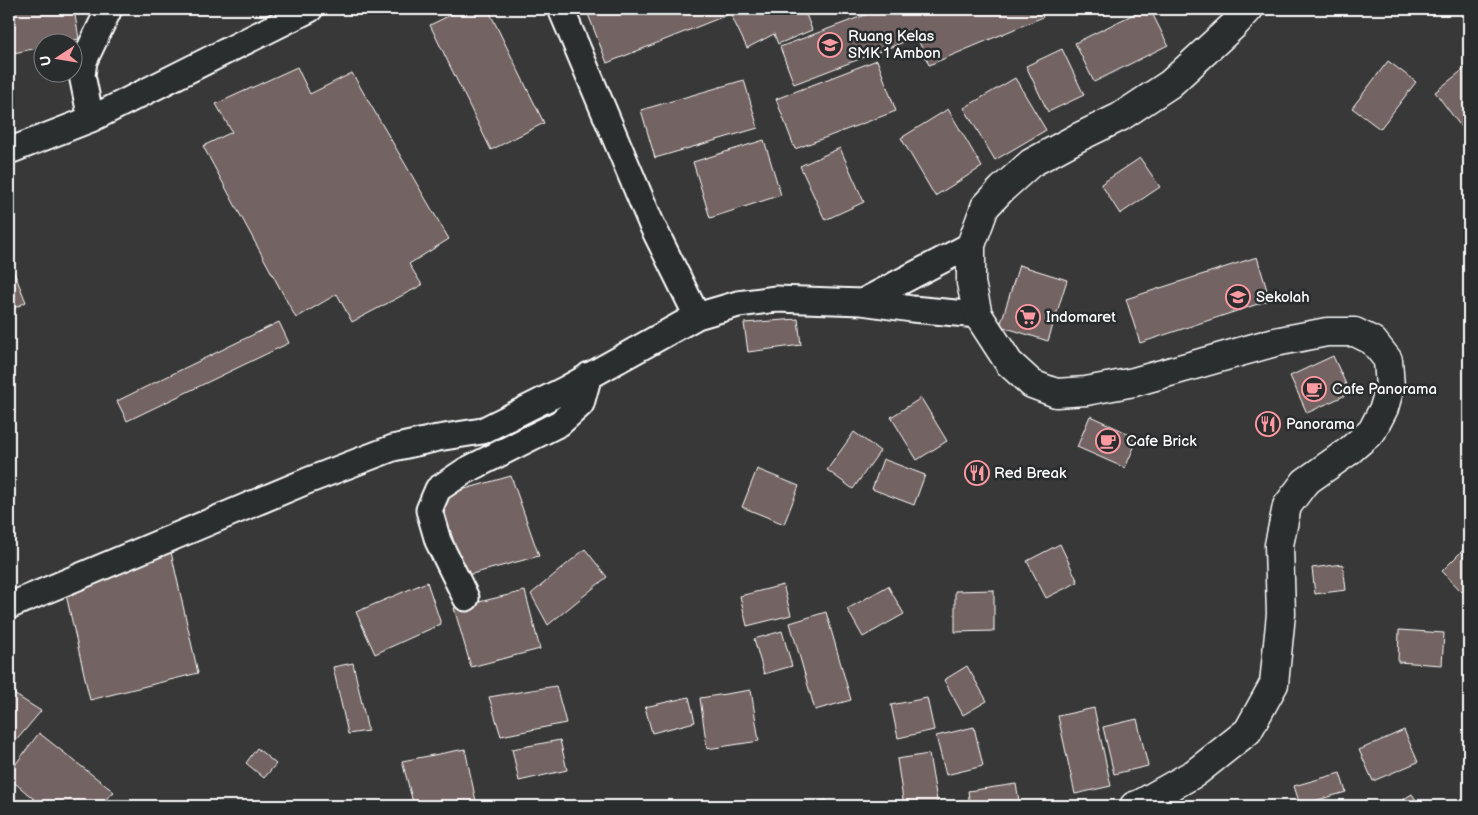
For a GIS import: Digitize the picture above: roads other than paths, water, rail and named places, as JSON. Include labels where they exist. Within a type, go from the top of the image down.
[{"type":"street","points":[[91,119],[82,75],[84,61],[109,9]]},
{"type":"street","points":[[9,151],[91,119],[310,9]]},
{"type":"street","points":[[561,9],[651,223],[697,316]]},
{"type":"street","points":[[1134,806],[1195,773],[1248,731],[1274,684],[1281,614],[1279,545],[1287,506],[1305,482],[1372,431],[1384,408],[1390,387],[1388,360],[1373,341],[1355,332],[1326,332],[1275,342],[1134,382],[1086,391],[1056,393],[1032,384],[1009,363],[978,314],[971,283],[970,245],[985,207],[1031,163],[1120,117],[1170,84],[1249,9]]},
{"type":"street","points":[[862,302],[970,245]]},
{"type":"street","points":[[9,606],[307,480],[384,452],[438,438],[482,431],[589,376],[697,316],[738,304],[776,299],[862,302],[912,309],[978,314]]},
{"type":"street","points":[[466,598],[438,541],[429,510],[438,489],[464,471],[560,423],[580,404],[589,376]]},
{"type":"place","name":"Ruang Kelas SMK 1 Ambon","points":[[830,45]]},
{"type":"place","name":"Sekolah","points":[[1238,297]]},
{"type":"place","name":"Indomaret","points":[[1028,317]]},
{"type":"place","name":"Cafe Panorama","points":[[1314,389]]},
{"type":"place","name":"Panorama","points":[[1268,424]]},
{"type":"place","name":"Cafe Brick","points":[[1108,441]]},
{"type":"place","name":"Red Break","points":[[977,473]]}]
